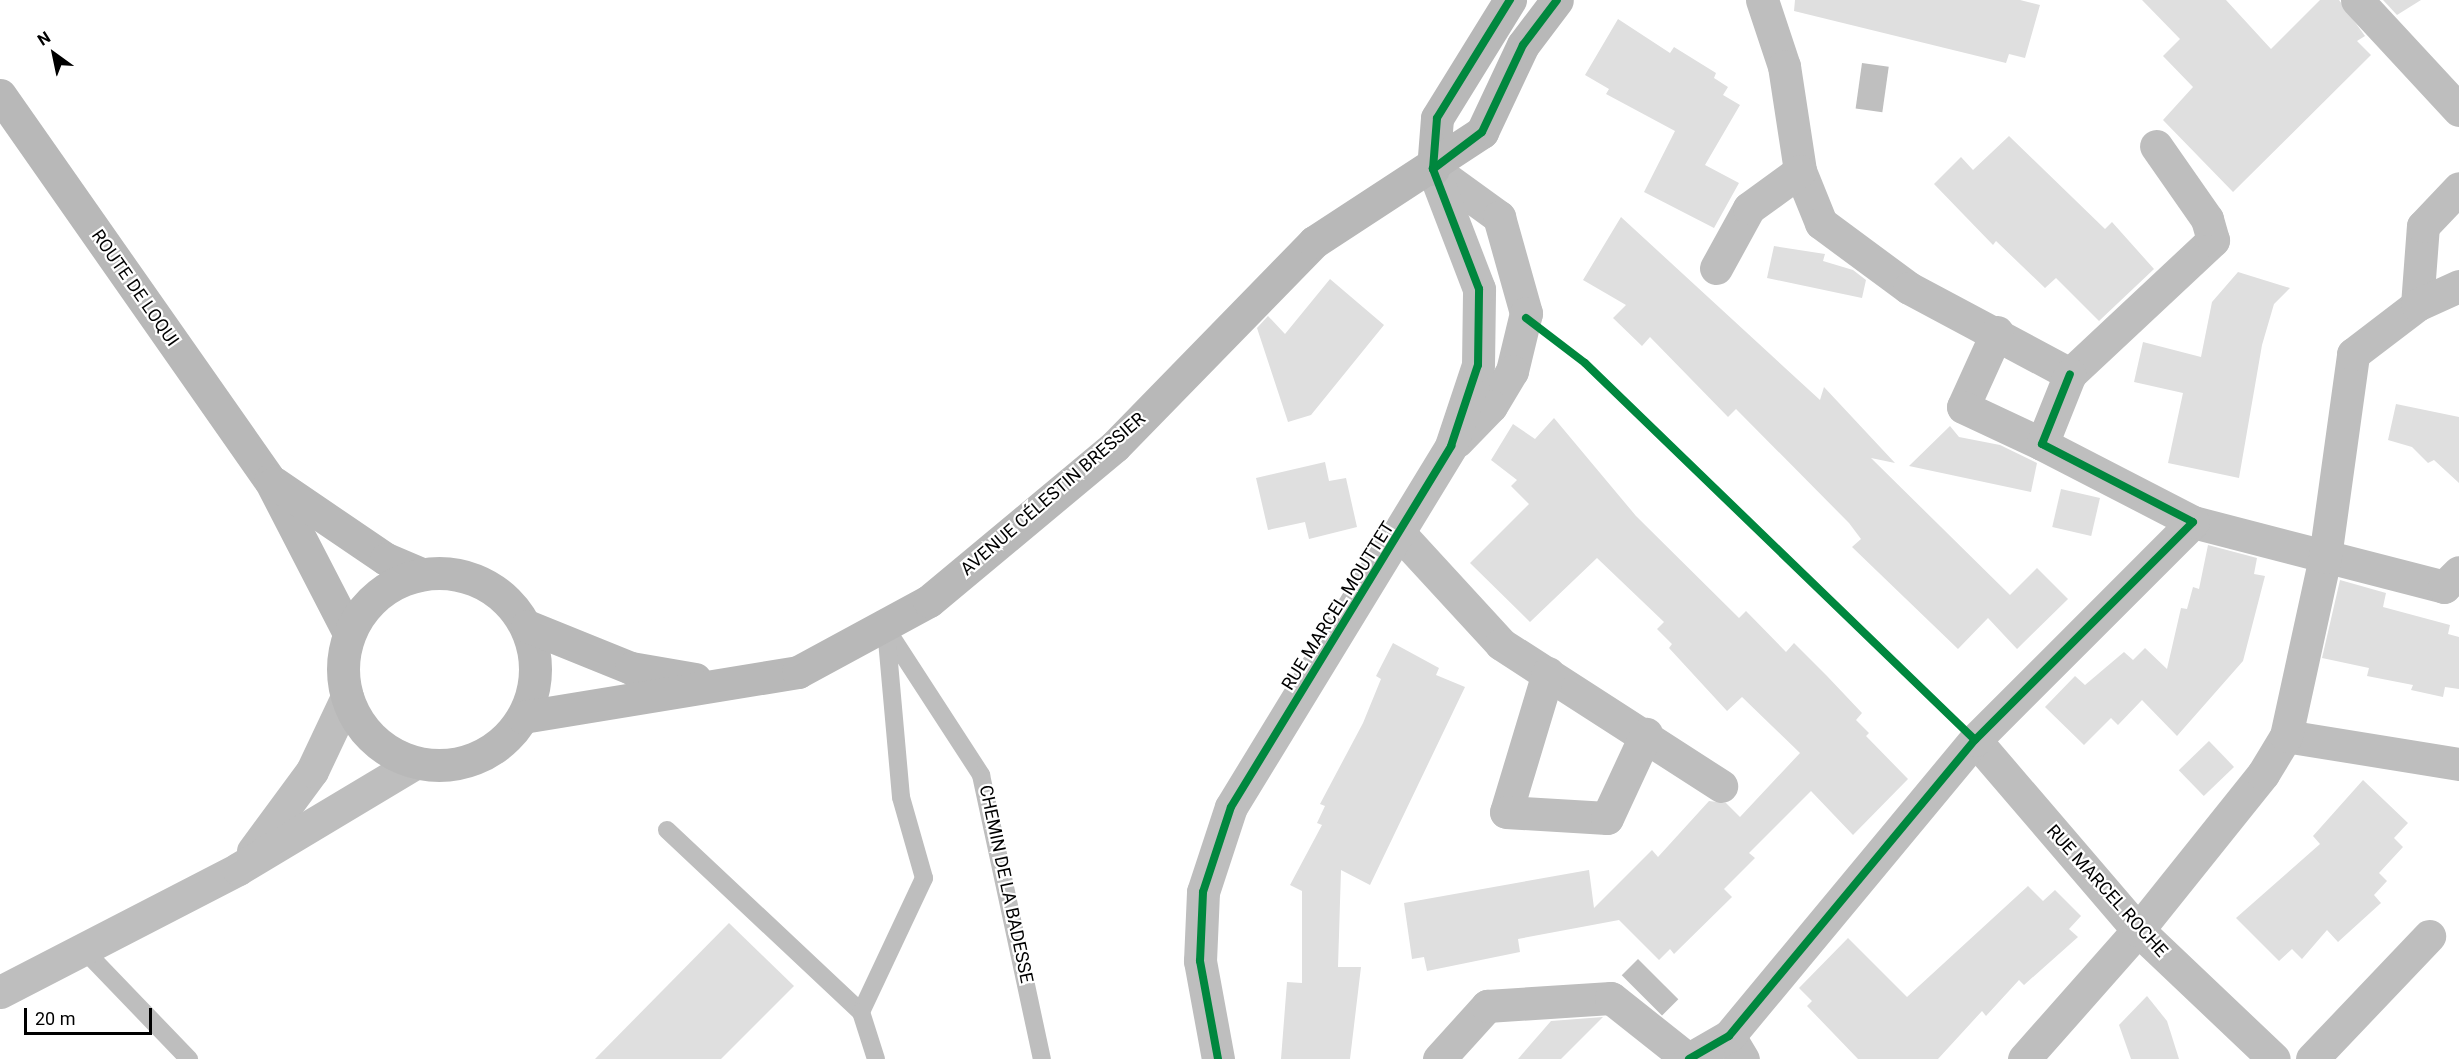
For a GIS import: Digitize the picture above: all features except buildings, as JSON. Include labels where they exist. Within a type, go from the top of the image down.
[{"type":"main road","points":[[1433,169],[1437,118],[1460,73],[1510,0]]},
{"type":"main road","name":"AVENUE CÉLESTIN BRESSIER","points":[[524,717],[717,683],[798,672],[886,629],[981,559],[1115,446],[1314,242],[1433,169],[1482,132],[1523,45],[1557,0]]},
{"type":"main road","name":"ROUTE DE LOQUI","points":[[0,95],[270,480],[349,633]]},
{"type":"main road","name":"ROUTE DE LOQUI","points":[[270,480],[386,559],[422,574]]},
{"type":"main road","points":[[453,573],[483,582],[508,601],[527,626],[536,666],[524,717],[504,742],[477,758],[446,765],[415,763],[385,749],[361,727],[346,697],[342,665],[349,633],[366,604],[392,585],[422,574],[453,573]]},
{"type":"main road","name":"AVENUE CÉLESTIN BRESSIER","points":[[527,626],[631,668],[717,683]]},
{"type":"street","points":[[1762,0],[1784,66],[1800,171],[1821,223],[1909,288],[1997,332],[2070,374]]},
{"type":"street","points":[[2357,0],[2459,110]]},
{"type":"street","points":[[2042,444],[2070,374],[2213,240],[2207,219],[2156,146]]},
{"type":"street","name":"RUE MARCEL MOUTTET","points":[[1218,1059],[1200,961],[1203,892],[1231,807],[1452,446],[1478,365],[1479,289],[1433,169]]},
{"type":"street","name":"RUE MARCEL MOUTTET","points":[[1433,169],[1499,217],[1526,313],[1512,371],[1491,406],[1452,446]]},
{"type":"street","points":[[1716,267],[1749,208],[1800,171]]},
{"type":"street","points":[[2417,306],[2423,226],[2459,188]]},
{"type":"street","points":[[2024,1059],[2138,930],[2263,774],[2286,736],[2325,557],[2352,354],[2417,306],[2459,286]]},
{"type":"street","points":[[1997,332],[1963,407],[2042,444],[2193,522],[2444,587],[2459,572]]},
{"type":"street","points":[[1439,1059],[1487,1006],[1611,998],[1688,1059],[1736,1047],[1975,740],[2193,522]]},
{"type":"street","points":[[1400,534],[1501,644],[1646,734],[1721,786]]},
{"type":"street","points":[[1548,673],[1506,812],[1607,818],[1646,734]]},
{"type":"street","points":[[238,868],[312,771],[346,697]]},
{"type":"street","points":[[2286,736],[2459,764]]},
{"type":"street","name":"RUE MARCEL ROCHE","points":[[1975,740],[2138,930],[2274,1059]]},
{"type":"street","points":[[0,992],[238,868],[415,763]]},
{"type":"street","points":[[2312,1059],[2429,936]]},
{"type":"lane","points":[[861,1012],[924,878],[901,797],[886,629]]},
{"type":"lane","name":"CHEMIN DE LA BADESSE","points":[[886,629],[981,775],[1042,1059]]},
{"type":"lane","points":[[667,830],[861,1012],[876,1059]]},
{"type":"lane","points":[[83,949],[189,1059]]},
{"type":"shaded area","points":[[1862,63],[1889,67],[1882,112],[1856,109]]},
{"type":"shaded area","points":[[1638,959],[1678,999],[1662,1016],[1622,975]]},
{"type":"cycle path","points":[[1218,1059],[1200,961],[1203,892],[1231,807],[1451,446],[1478,365],[1479,289],[1433,169],[1437,118],[1510,0]]},
{"type":"cycle path","points":[[1433,169],[1482,132],[1523,45],[1557,0]]},
{"type":"cycle path","points":[[1526,318],[1585,363],[1975,740]]},
{"type":"cycle path","points":[[1689,1059],[1729,1036],[1975,740],[2193,522],[2042,444],[2070,374]]}]
